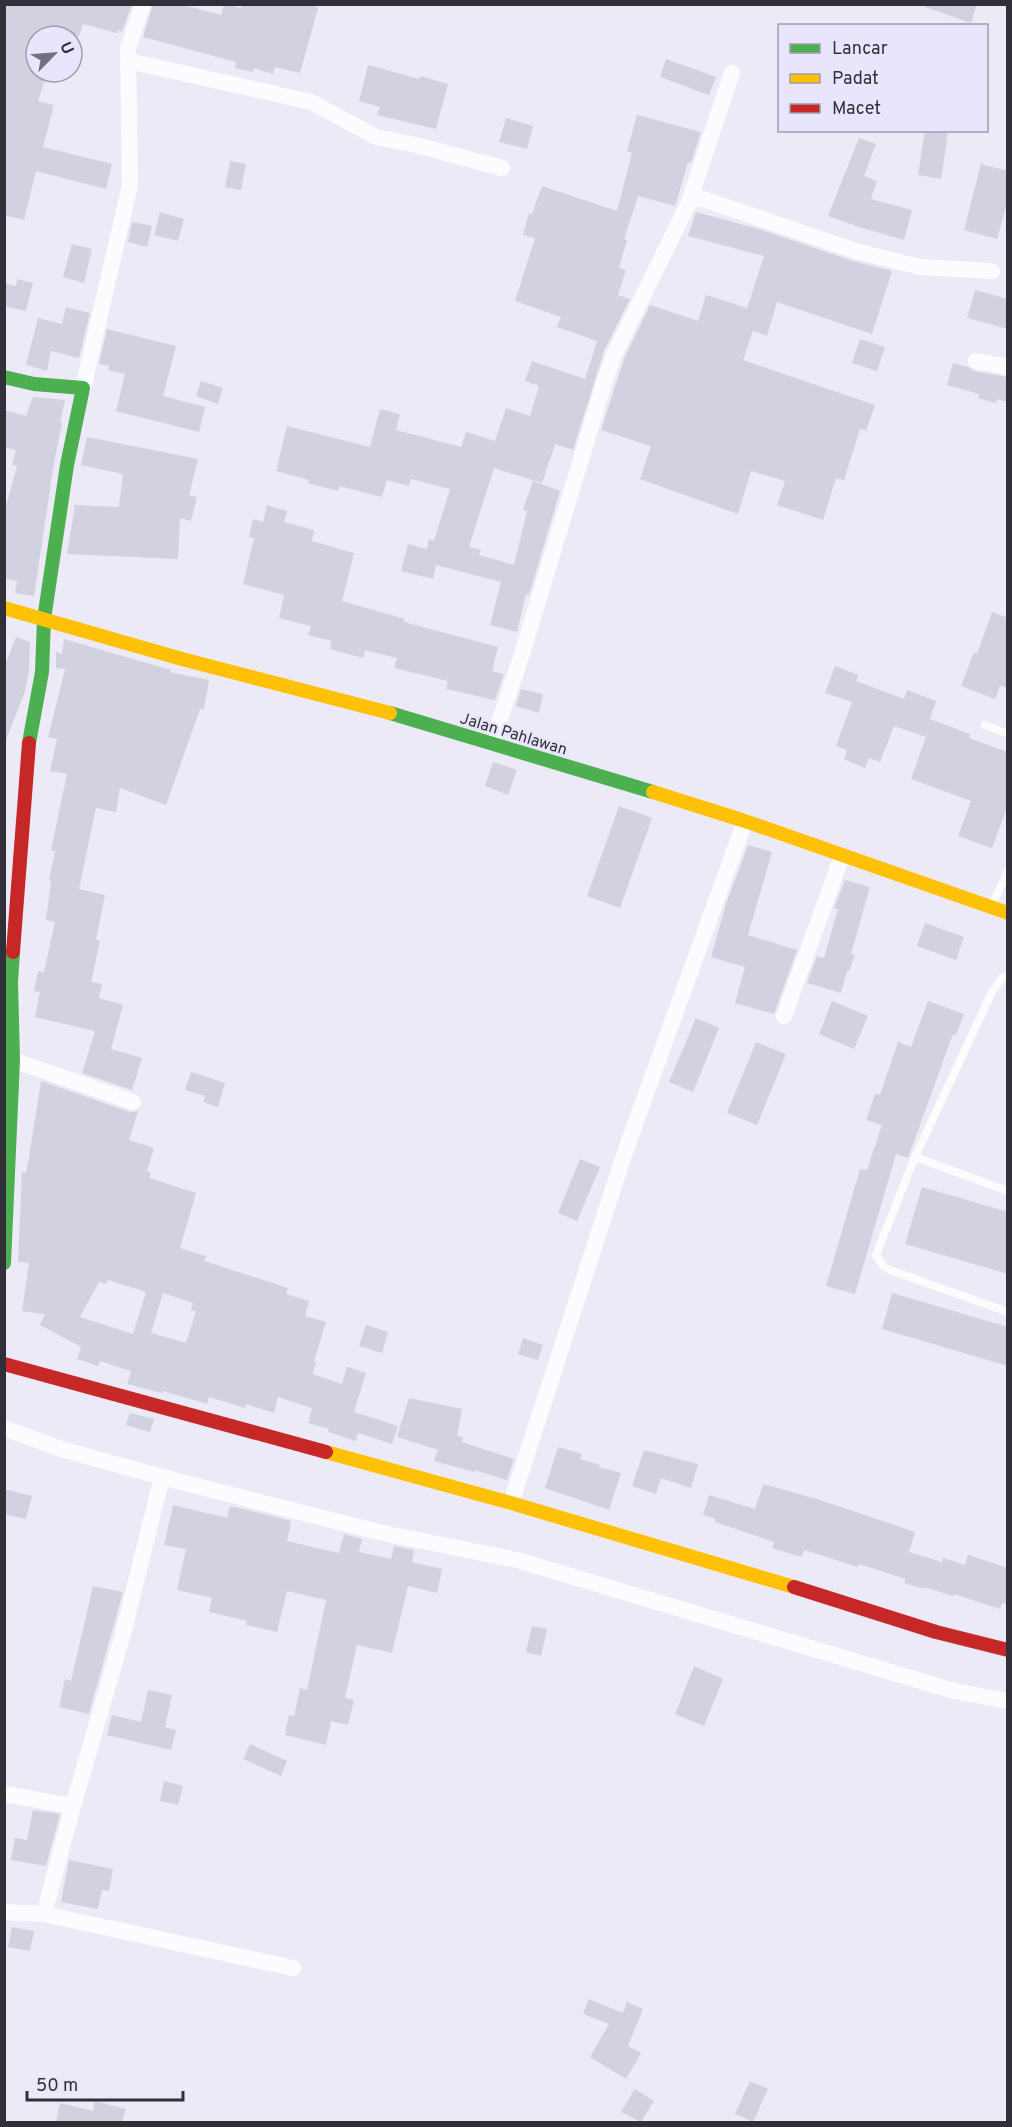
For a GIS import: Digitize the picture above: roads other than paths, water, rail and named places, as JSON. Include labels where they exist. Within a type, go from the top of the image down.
[{"type":"street","points":[[4,1263],[13,1060],[11,982],[28,749],[42,672],[44,619],[67,465],[130,185],[128,48],[143,4]]},
{"type":"street","points":[[129,61],[311,102],[376,137],[502,168]]},
{"type":"street","points":[[492,743],[522,654],[605,380],[614,355],[689,202],[732,73]]},
{"type":"street","points":[[689,202],[700,198],[856,251],[920,267],[992,271]]},
{"type":"street","points":[[976,361],[1008,367]]},
{"type":"street","points":[[4,377],[34,384],[83,388]]},
{"type":"street","name":"Jalan Pahlawan","points":[[4,608],[182,659],[363,705],[492,743],[745,821],[1008,913]]},
{"type":"street","points":[[511,1503],[625,1152],[745,821]]},
{"type":"street","points":[[784,1016],[842,856]]},
{"type":"street","points":[[13,1060],[133,1102]]},
{"type":"street","points":[[4,1364],[511,1503],[737,1569],[936,1632],[1008,1650]]},
{"type":"street","points":[[4,1428],[61,1449],[162,1477],[378,1532],[517,1560],[954,1692],[1008,1701]]},
{"type":"street","points":[[44,1914],[123,1634],[162,1477]]},
{"type":"street","points":[[4,1794],[73,1806]]},
{"type":"street","points":[[4,1912],[44,1914],[293,1968]]},
{"type":"lane","points":[[985,725],[1008,734]]},
{"type":"lane","points":[[991,908],[1008,872]]},
{"type":"lane","points":[[1008,976],[1002,978],[992,993],[915,1157],[876,1255],[879,1261],[891,1270],[1008,1312]]},
{"type":"lane","points":[[915,1157],[1008,1191]]}]
